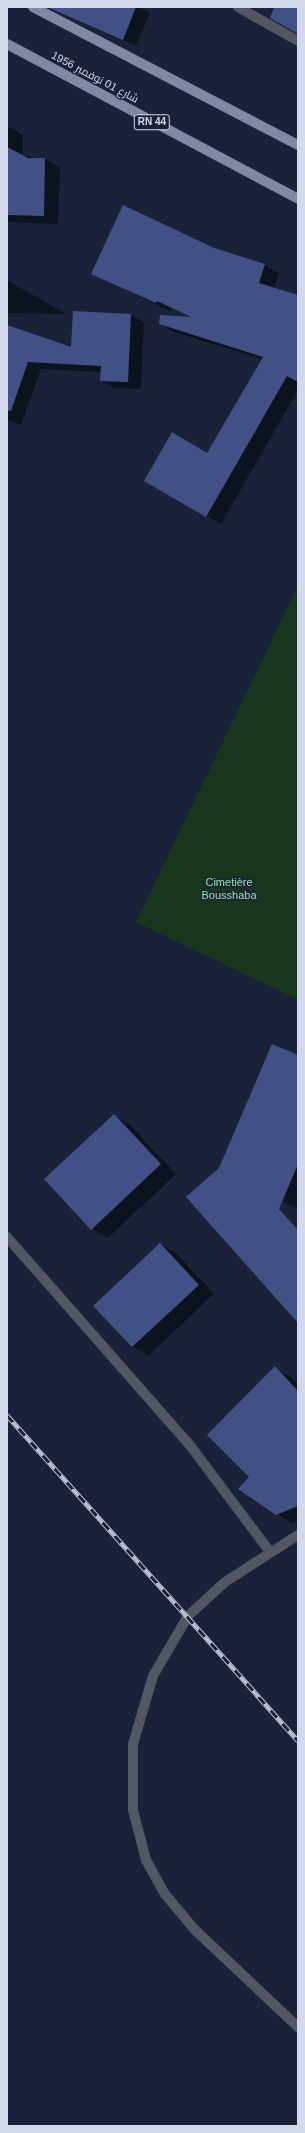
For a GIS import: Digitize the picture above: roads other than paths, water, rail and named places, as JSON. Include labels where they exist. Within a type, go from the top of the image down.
[{"type":"main road","points":[[33,7],[298,145]]},
{"type":"main road","name":"شارع 01 نوفمبر 1956","points":[[7,44],[298,199]]},
{"type":"street","points":[[238,7],[298,41]]},
{"type":"street","points":[[7,1237],[189,1444],[270,1552]]},
{"type":"street","points":[[298,1535],[225,1582],[188,1616],[153,1676],[133,1744],[133,1810],[146,1860],[165,1894],[194,1928],[298,2027]]},
{"type":"railway","points":[[7,1415],[298,1741]]},
{"type":"park label","name":"Cimetière Bousshaba","points":[[229,889]]}]
